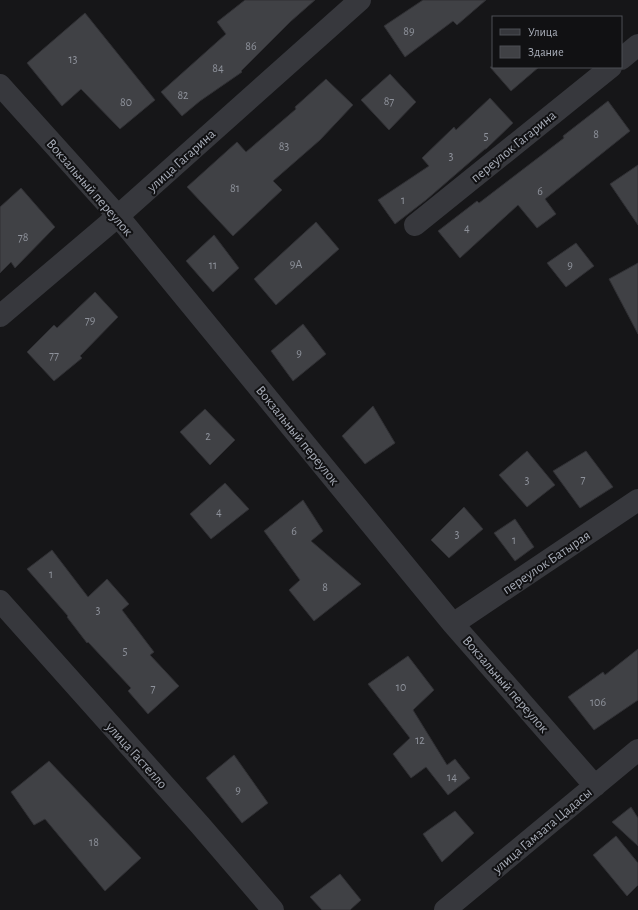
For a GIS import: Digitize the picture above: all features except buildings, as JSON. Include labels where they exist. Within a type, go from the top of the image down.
[{"type":"street","name":"улица Гагарина","points":[[0,316],[118,216],[360,0]]},
{"type":"street","points":[[622,58],[638,45]]},
{"type":"street","name":"переулок Гагарина","points":[[415,226],[610,68]]},
{"type":"street","name":"Вокзальный переулок","points":[[0,86],[118,216],[453,624],[595,786]]},
{"type":"street","name":"переулок Батырая","points":[[453,624],[638,500]]},
{"type":"street","name":"улица Гастелло","points":[[0,601],[274,910]]},
{"type":"street","name":"улица Гамзата Цадасы","points":[[445,910],[638,750]]}]
